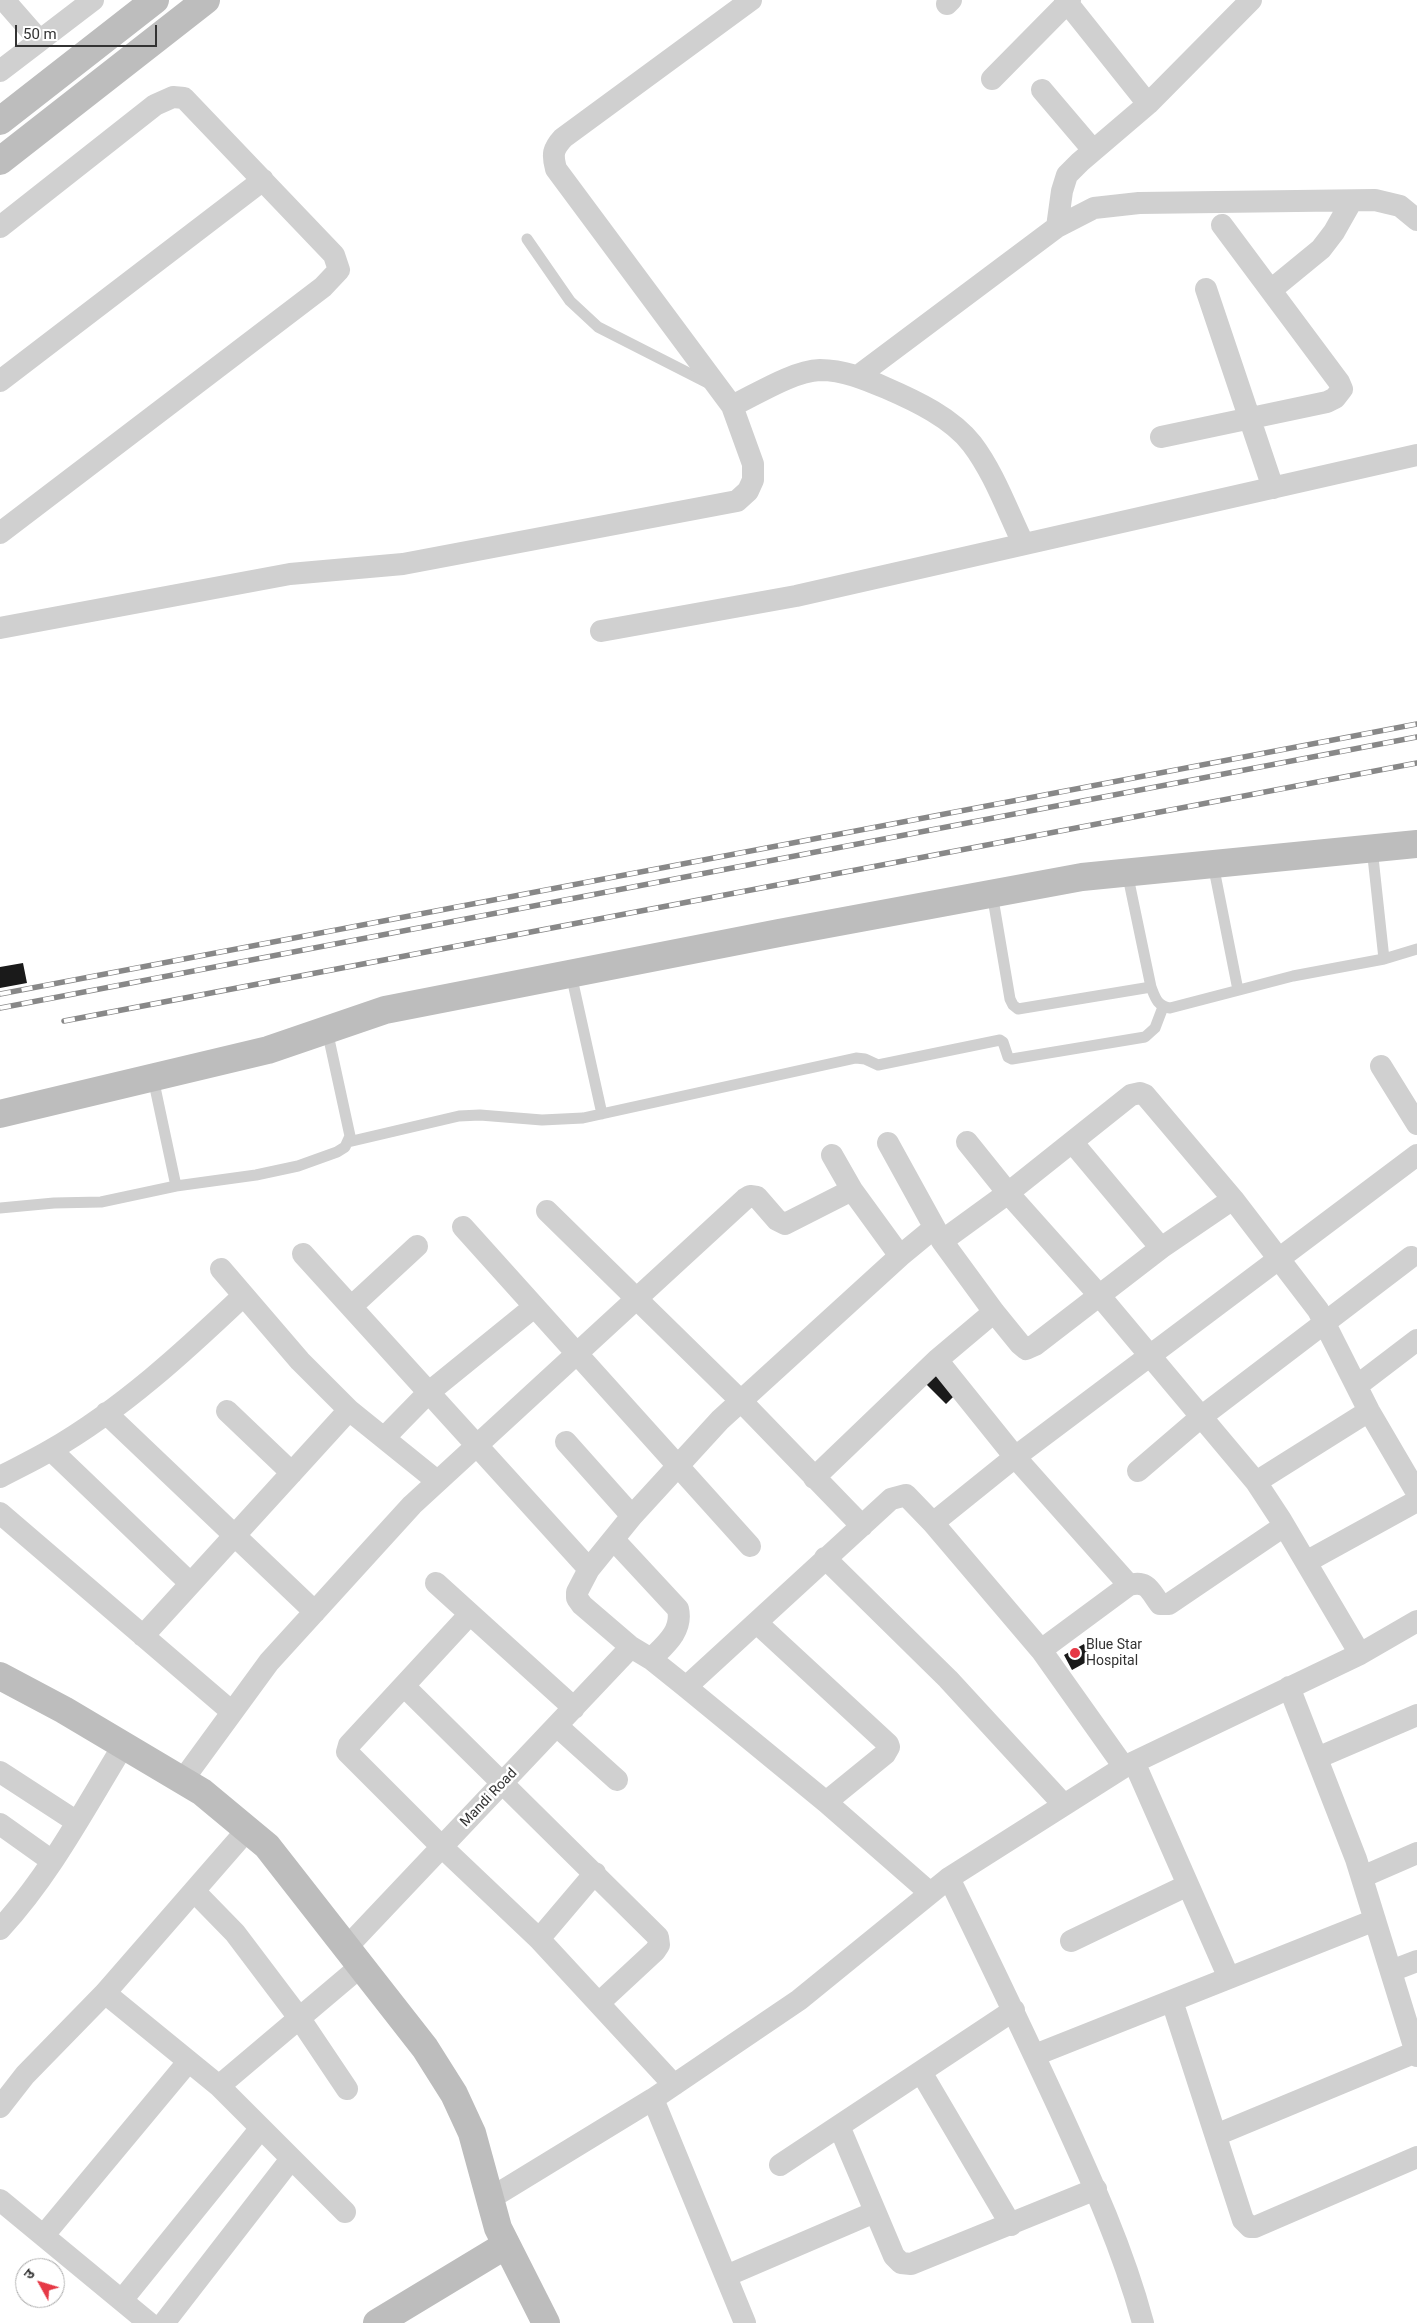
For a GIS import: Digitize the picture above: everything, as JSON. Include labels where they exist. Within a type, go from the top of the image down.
[{"type":"street","points":[[4,0],[39,40]]},
{"type":"street","points":[[0,71],[93,0]]},
{"type":"street","points":[[0,121],[155,0]]},
{"type":"street","points":[[0,161],[206,0]]},
{"type":"street","points":[[0,628],[290,574],[410,563],[737,501],[748,491],[751,485],[753,480],[753,464],[726,397],[556,169],[553,157],[555,147],[563,138],[751,0]]},
{"type":"street","points":[[1056,227],[1062,191],[1068,175],[1148,104],[1251,0]]},
{"type":"street","points":[[992,78],[1067,1],[1148,104]]},
{"type":"street","points":[[122,26],[143,50]]},
{"type":"street","points":[[1042,90],[1094,150]]},
{"type":"street","points":[[0,227],[155,105],[173,97],[184,98],[334,255],[339,270],[333,278],[0,533]]},
{"type":"street","points":[[0,381],[263,180]]},
{"type":"street","points":[[858,376],[1056,227],[1094,208],[1130,204],[1351,202],[1375,200],[1390,202],[1400,206],[1417,220]]},
{"type":"street","points":[[1271,290],[1321,249],[1334,232],[1351,202]]},
{"type":"street","points":[[1161,437],[1327,402],[1335,398],[1342,389],[1339,382],[1222,225]]},
{"type":"street","points":[[1206,289],[1273,488]]},
{"type":"street","points":[[726,397],[820,370],[858,376],[908,398],[943,418],[971,443],[988,469],[1022,543]]},
{"type":"street","points":[[601,631],[796,596],[1022,543],[1417,455]]},
{"type":"street","points":[[0,1114],[268,1050],[385,1010],[992,893],[1082,877],[1417,844]]},
{"type":"street","points":[[1381,1066],[1417,1124]]},
{"type":"street","points":[[929,1892],[826,1802],[651,1659],[631,1647],[582,1605],[577,1598],[577,1592],[589,1569],[632,1516],[677,1467],[741,1401],[900,1256],[1008,1193],[1131,1095],[1140,1093],[1151,1101],[1233,1199],[1324,1322],[1358,1385],[1369,1411],[1414,1480]]},
{"type":"street","points":[[967,1142],[1008,1193],[1099,1295],[1256,1482],[1360,1654]]},
{"type":"street","points":[[888,1143],[938,1235],[994,1312],[1026,1349],[1036,1345],[1161,1248],[1233,1199]]},
{"type":"street","points":[[1072,1143],[1161,1248]]},
{"type":"street","points":[[832,1155],[852,1190],[900,1256]]},
{"type":"street","points":[[933,1523],[1015,1457],[1149,1355],[1417,1155]]},
{"type":"street","points":[[182,1780],[269,1662],[412,1505],[576,1353],[750,1196],[757,1196],[777,1220],[785,1224],[852,1190]]},
{"type":"street","points":[[547,1211],[741,1401],[862,1526]]},
{"type":"street","points":[[463,1227],[750,1546]]},
{"type":"street","points":[[351,1307],[418,1246]]},
{"type":"street","points":[[303,1254],[589,1569]]},
{"type":"street","points":[[1138,1471],[1202,1417],[1411,1256]]},
{"type":"street","points":[[221,1269],[300,1361],[349,1410],[438,1481]]},
{"type":"street","points":[[0,1477],[51,1450],[106,1414],[197,1340],[243,1296]]},
{"type":"street","points":[[384,1438],[428,1393],[534,1307]]},
{"type":"street","points":[[814,1478],[937,1360],[994,1312]]},
{"type":"street","points":[[1358,1385],[1417,1340]]},
{"type":"street","points":[[937,1360],[1015,1457],[1129,1585]]},
{"type":"street","points":[[143,1636],[232,1535],[349,1410]]},
{"type":"street","points":[[227,1411],[292,1473]]},
{"type":"street","points":[[1256,1482],[1369,1411]]},
{"type":"street","points":[[106,1414],[315,1612]]},
{"type":"street","points":[[566,1442],[632,1516]]},
{"type":"street","points":[[51,1450],[190,1583]]},
{"type":"street","points":[[686,1687],[891,1499],[900,1495],[906,1495],[933,1523],[1041,1650],[1129,1764],[1188,1885],[1229,1978]]},
{"type":"street","points":[[1306,1562],[1417,1501]]},
{"type":"street","points":[[0,1513],[232,1712]]},
{"type":"street","points":[[1041,1650],[1129,1585],[1143,1584],[1160,1604],[1169,1604],[1284,1526]]},
{"type":"street","points":[[614,1540],[678,1609],[680,1618],[678,1628],[672,1638],[651,1659]]},
{"type":"street","points":[[826,1558],[948,1679],[1064,1805]]},
{"type":"street","points":[[436,1583],[574,1708]]},
{"type":"street","points":[[470,1614],[349,1745],[347,1752],[442,1848],[540,1939],[600,2002],[674,2085]]},
{"type":"street","points":[[491,2198],[653,2099],[799,2000],[929,1892],[1129,1764],[1360,1654],[1417,1621]]},
{"type":"street","points":[[757,1623],[888,1744],[889,1747],[885,1754],[826,1802]]},
{"type":"street","name":"Mandi Road","points":[[219,2086],[300,2019],[442,1848],[631,1647]]},
{"type":"street","points":[[0,1676],[202,1792],[267,1846],[425,2048],[454,2094],[472,2133],[498,2228],[546,2323]]},
{"type":"street","points":[[404,1686],[595,1873],[660,1940],[655,1951],[600,2002]]},
{"type":"street","points":[[1216,2135],[1416,2054],[1362,1877],[1289,1687]]},
{"type":"street","points":[[1317,1758],[1417,1715]]},
{"type":"street","points":[[557,1726],[617,1780]]},
{"type":"street","points":[[0,1929],[17,1910],[52,1860],[124,1746]]},
{"type":"street","points":[[0,1772],[77,1822]]},
{"type":"street","points":[[0,1824],[52,1860]]},
{"type":"street","points":[[0,2107],[44,2054],[105,1993],[247,1830]]},
{"type":"street","points":[[1362,1877],[1417,1852]]},
{"type":"street","points":[[540,1939],[595,1873]]},
{"type":"street","points":[[949,1878],[1014,2010],[1096,2189],[1131,2277],[1143,2323]]},
{"type":"street","points":[[1071,1941],[1188,1885]]},
{"type":"street","points":[[194,1891],[235,1933],[300,2019],[347,2089]]},
{"type":"street","points":[[1035,2055],[1375,1920]]},
{"type":"street","points":[[1391,1971],[1417,1961]]},
{"type":"street","points":[[105,1993],[219,2086],[345,2212]]},
{"type":"street","points":[[1172,2001],[1243,2220],[1250,2227],[1255,2227],[1417,2157]]},
{"type":"street","points":[[780,2165],[1014,2010]]},
{"type":"street","points":[[44,2235],[188,2062]]},
{"type":"street","points":[[921,2072],[1011,2225]]},
{"type":"street","points":[[653,2099],[745,2323]]},
{"type":"street","points":[[839,2126],[894,2256],[901,2263],[911,2264],[1096,2189]]},
{"type":"street","points":[[122,2300],[261,2128]]},
{"type":"street","points":[[164,2323],[291,2159]]},
{"type":"street","points":[[0,2200],[148,2323]]},
{"type":"street","points":[[726,2276],[876,2212]]},
{"type":"street","points":[[377,2323],[506,2245]]},
{"type":"lane","points":[[527,239],[570,301],[598,327],[726,397]]},
{"type":"lane","points":[[1372,848],[1384,959]]},
{"type":"lane","points":[[1214,864],[1238,990]]},
{"type":"lane","points":[[1127,872],[1151,987],[1158,1003],[1163,1007],[1170,1008],[1292,976],[1384,959],[1417,948]]},
{"type":"lane","points":[[992,893],[1010,999],[1018,1009],[1151,987]]},
{"type":"lane","points":[[571,974],[602,1114]]},
{"type":"lane","points":[[348,1142],[459,1116],[480,1115],[542,1120],[583,1118],[856,1058],[865,1059],[878,1065],[1000,1040],[1003,1042],[1008,1057],[1012,1059],[1145,1037],[1155,1028],[1163,1007]]},
{"type":"lane","points":[[0,1208],[54,1202],[100,1202],[176,1186],[256,1175],[298,1166],[338,1152],[348,1142],[350,1136],[327,1030]]},
{"type":"lane","points":[[153,1078],[176,1186]]},
{"type":"building","points":[[23,963],[27,983],[0,988],[0,967]]},
{"type":"building","points":[[934,1366],[959,1391],[946,1404],[921,1379]]},
{"type":"building","points":[[1084,1644],[1092,1659],[1072,1670],[1064,1655]]},
{"type":"railway","points":[[0,994],[1417,724]]},
{"type":"railway","points":[[0,1008],[1417,737]]},
{"type":"railway","points":[[64,1021],[1417,763]]},
{"type":"place","name":"Blue Star Hospital","points":[[1075,1653]]}]
